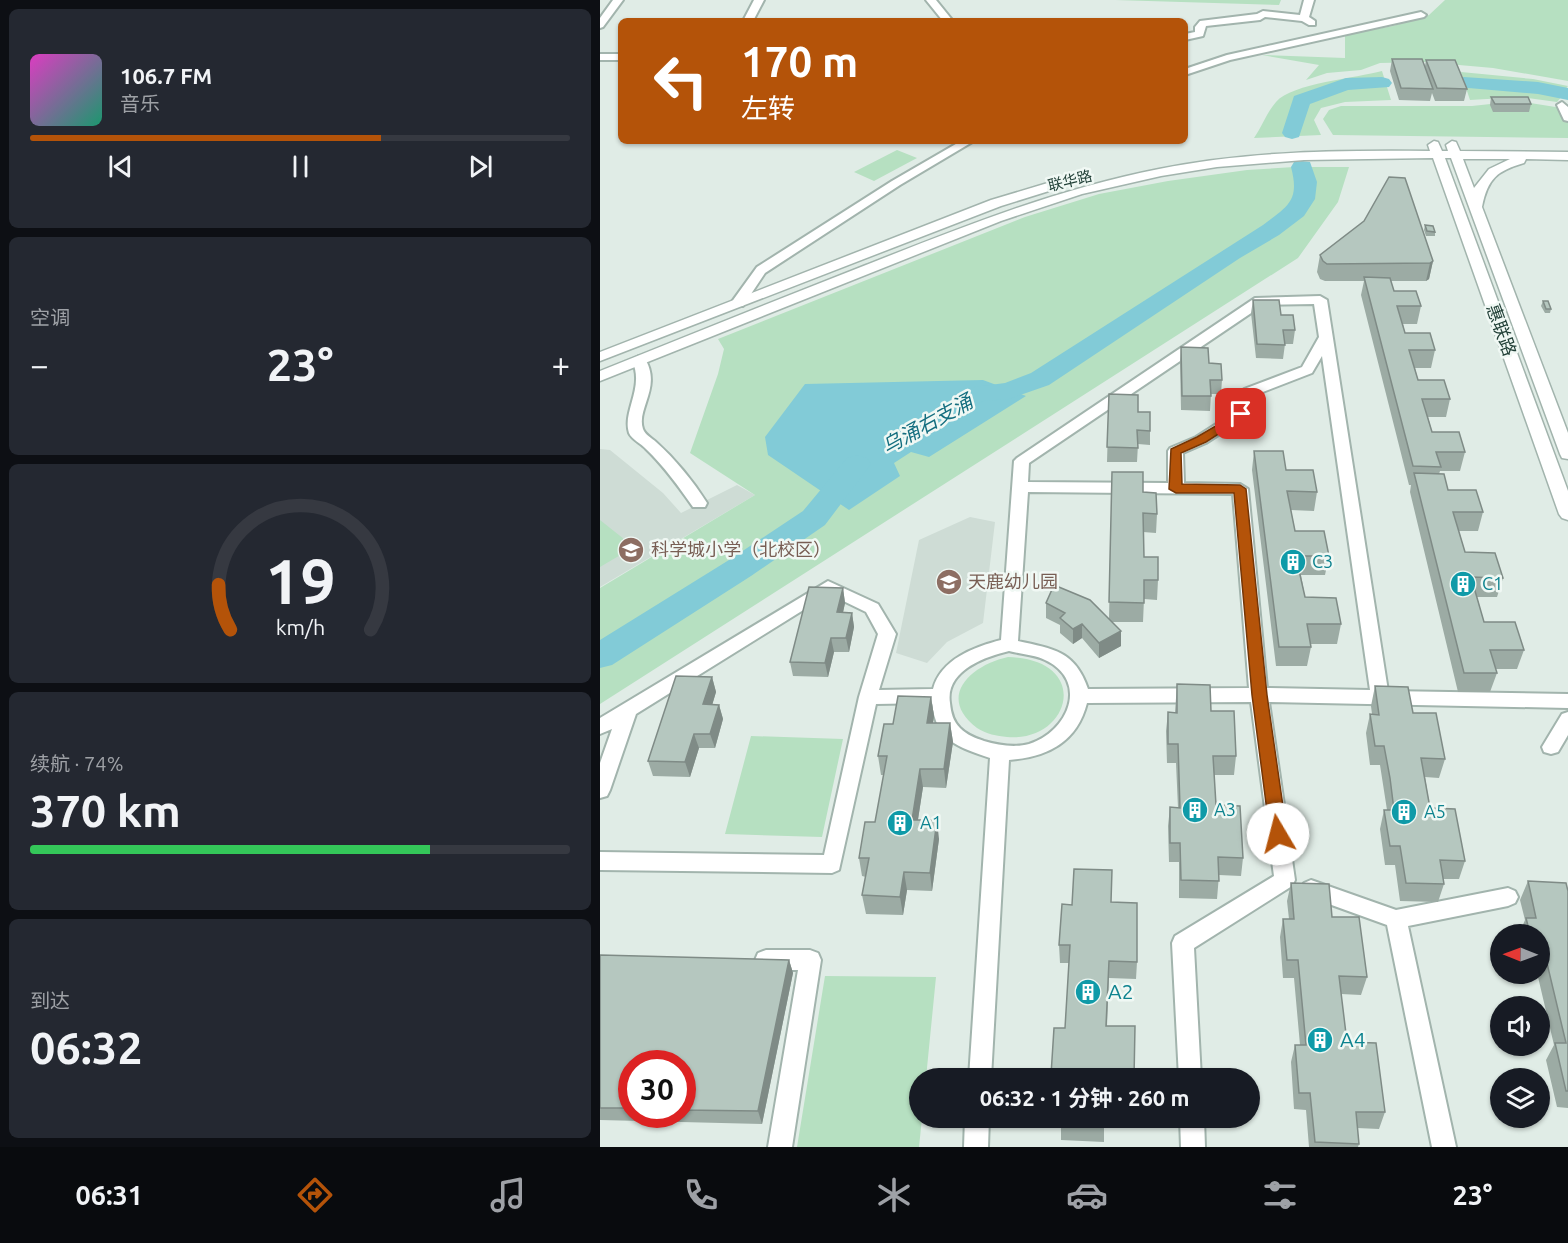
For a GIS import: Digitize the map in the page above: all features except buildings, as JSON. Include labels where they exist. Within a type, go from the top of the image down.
[{"type":"street","points":[[600,25],[618,0]]},
{"type":"street","points":[[750,18],[759,0]]},
{"type":"street","points":[[931,0],[944,18]]},
{"type":"street","points":[[1304,18],[1309,0]]},
{"type":"street","points":[[1188,36],[1200,34],[1200,27],[1203,23],[1260,17],[1263,14],[1304,18],[1328,33]]},
{"type":"street","points":[[1188,71],[1227,58],[1328,33],[1396,22],[1421,15]]},
{"type":"street","points":[[600,57],[618,57]]},
{"type":"street","points":[[1562,105],[1568,118]]},
{"type":"street","points":[[738,303],[761,270],[896,183],[964,144]]},
{"type":"street","points":[[600,376],[867,268],[1036,203],[1116,182],[1252,154],[1331,150],[1454,150],[1568,146]]},
{"type":"street","name":"惠联路","points":[[1436,150],[1568,514]]},
{"type":"street","points":[[1454,150],[1568,156]]},
{"type":"street","name":"惠联路","points":[[1454,150],[1474,209],[1568,454]]},
{"type":"street","name":"联华路","points":[[600,357],[1033,191],[1144,165],[1252,154]]},
{"type":"street","points":[[1474,209],[1479,188],[1492,171],[1520,160],[1549,156]]},
{"type":"street","points":[[1009,645],[1022,462],[1260,301],[1320,300],[1380,696]]},
{"type":"street","points":[[1176,489],[1175,451],[1201,440],[1241,414],[1249,392],[1307,370],[1325,338]]},
{"type":"street","points":[[639,360],[644,371],[644,383],[635,425],[637,434],[651,445],[687,486],[699,504]]},
{"type":"street","points":[[1020,488],[1240,489],[1260,695],[1285,880]]},
{"type":"street","points":[[600,727],[828,587],[872,608],[887,634],[868,697],[832,864],[600,861]]},
{"type":"street","points":[[1009,645],[1031,647],[1052,654],[1067,666],[1078,681],[1081,696],[1077,716],[1065,732],[1047,745],[1024,752],[1000,753],[976,748],[957,737],[944,722],[939,704],[940,696],[942,686],[952,670],[967,657],[987,649],[1009,645]]},
{"type":"street","points":[[868,697],[940,696]]},
{"type":"street","points":[[1081,696],[1380,696],[1568,701]]},
{"type":"street","points":[[600,790],[628,710]]},
{"type":"street","points":[[1551,747],[1568,719]]},
{"type":"street","points":[[981,1068],[1000,753]]},
{"type":"street","points":[[1285,880],[1396,919],[1508,897]]},
{"type":"street","points":[[1189,1068],[1183,943],[1285,880]]},
{"type":"street","points":[[1396,919],[1444,1147]]},
{"type":"street","points":[[740,960],[810,960],[780,1147]]},
{"type":"street","points":[[976,1147],[977,1128]]},
{"type":"street","points":[[1192,1128],[1193,1147]]},
{"type":"shaded area","name":"科学城小学（北校区）","points":[[600,449],[610,450],[663,493],[681,513],[737,485],[755,495],[600,587]]},
{"type":"shaded area","name":"天鹿幼儿园","points":[[970,517],[995,522],[983,623],[947,642],[927,663],[896,653],[919,540]]},
{"type":"green space","points":[[1115,0],[1281,0],[1279,5]]},
{"type":"green space","points":[[1445,0],[1568,0],[1568,81],[1493,68],[1425,62],[1380,63],[1361,70],[1327,73],[1306,80],[1319,65],[1262,55],[1345,58],[1345,35],[1393,26],[1429,15]]},
{"type":"green space","points":[[1382,71],[1391,100],[1345,102],[1321,108],[1314,120],[1321,135],[1254,138],[1273,106],[1284,96],[1310,86]]},
{"type":"green space","points":[[1461,72],[1533,79],[1568,86],[1564,91],[1525,84],[1464,81]]},
{"type":"green space","points":[[1465,85],[1538,89],[1563,95],[1557,102],[1521,97],[1470,100]]},
{"type":"green space","points":[[1518,101],[1568,109],[1568,138],[1333,135],[1323,119],[1329,110],[1341,106],[1472,106]]},
{"type":"green space","points":[[897,150],[917,158],[874,181],[854,172]]},
{"type":"green space","points":[[1349,167],[1338,202],[1298,258],[600,704],[600,588],[755,495],[690,453],[718,374],[724,349],[718,339],[1025,217],[1099,194],[1247,170]]},
{"type":"green space","points":[[600,520],[634,547],[600,567]]},
{"type":"green space","points":[[1008,657],[1035,661],[1053,671],[1062,685],[1063,700],[1058,715],[1046,727],[1029,735],[1007,737],[984,732],[965,716],[959,705],[959,694],[963,684],[971,675],[994,661]]},
{"type":"green space","points":[[751,736],[843,739],[822,837],[725,834]]},
{"type":"green space","points":[[825,976],[936,977],[927,1068],[909,1068],[909,1128],[921,1128],[919,1147],[797,1147]]},
{"type":"water","points":[[983,380],[1026,396],[929,457],[911,452],[894,463],[900,476],[849,510],[768,455],[765,437],[805,384]]},
{"type":"waterway","name":"乌涌右支涌","points":[[1292,133],[1301,100],[1346,84],[1382,83]]},
{"type":"waterway","name":"乌涌右支涌","points":[[1464,83],[1538,88],[1568,94]]},
{"type":"waterway","name":"乌涌右支涌","points":[[970,399],[977,394],[1009,391],[1040,379],[1232,253],[1271,230],[1296,211],[1304,199],[1306,182],[1302,167]]},
{"type":"waterway","name":"乌涌右支涌","points":[[600,656],[740,568],[814,518],[857,464]]},
{"type":"place","name":"科学城小学（北校区）","points":[[631,550]]},
{"type":"place","name":"C3","points":[[1293,562]]},
{"type":"place","name":"天鹿幼儿园","points":[[949,582]]},
{"type":"place","name":"C1","points":[[1463,584]]},
{"type":"place","name":"A3","points":[[1195,810]]},
{"type":"place","name":"A5","points":[[1404,812]]},
{"type":"place","name":"A1","points":[[900,823]]},
{"type":"place","name":"A2","points":[[1088,992]]},
{"type":"place","name":"A4","points":[[1320,1040]]},
{"type":"route","points":[[1241,414],[1201,440],[1175,451],[1176,489],[1240,489],[1260,695],[1278,834]]}]
